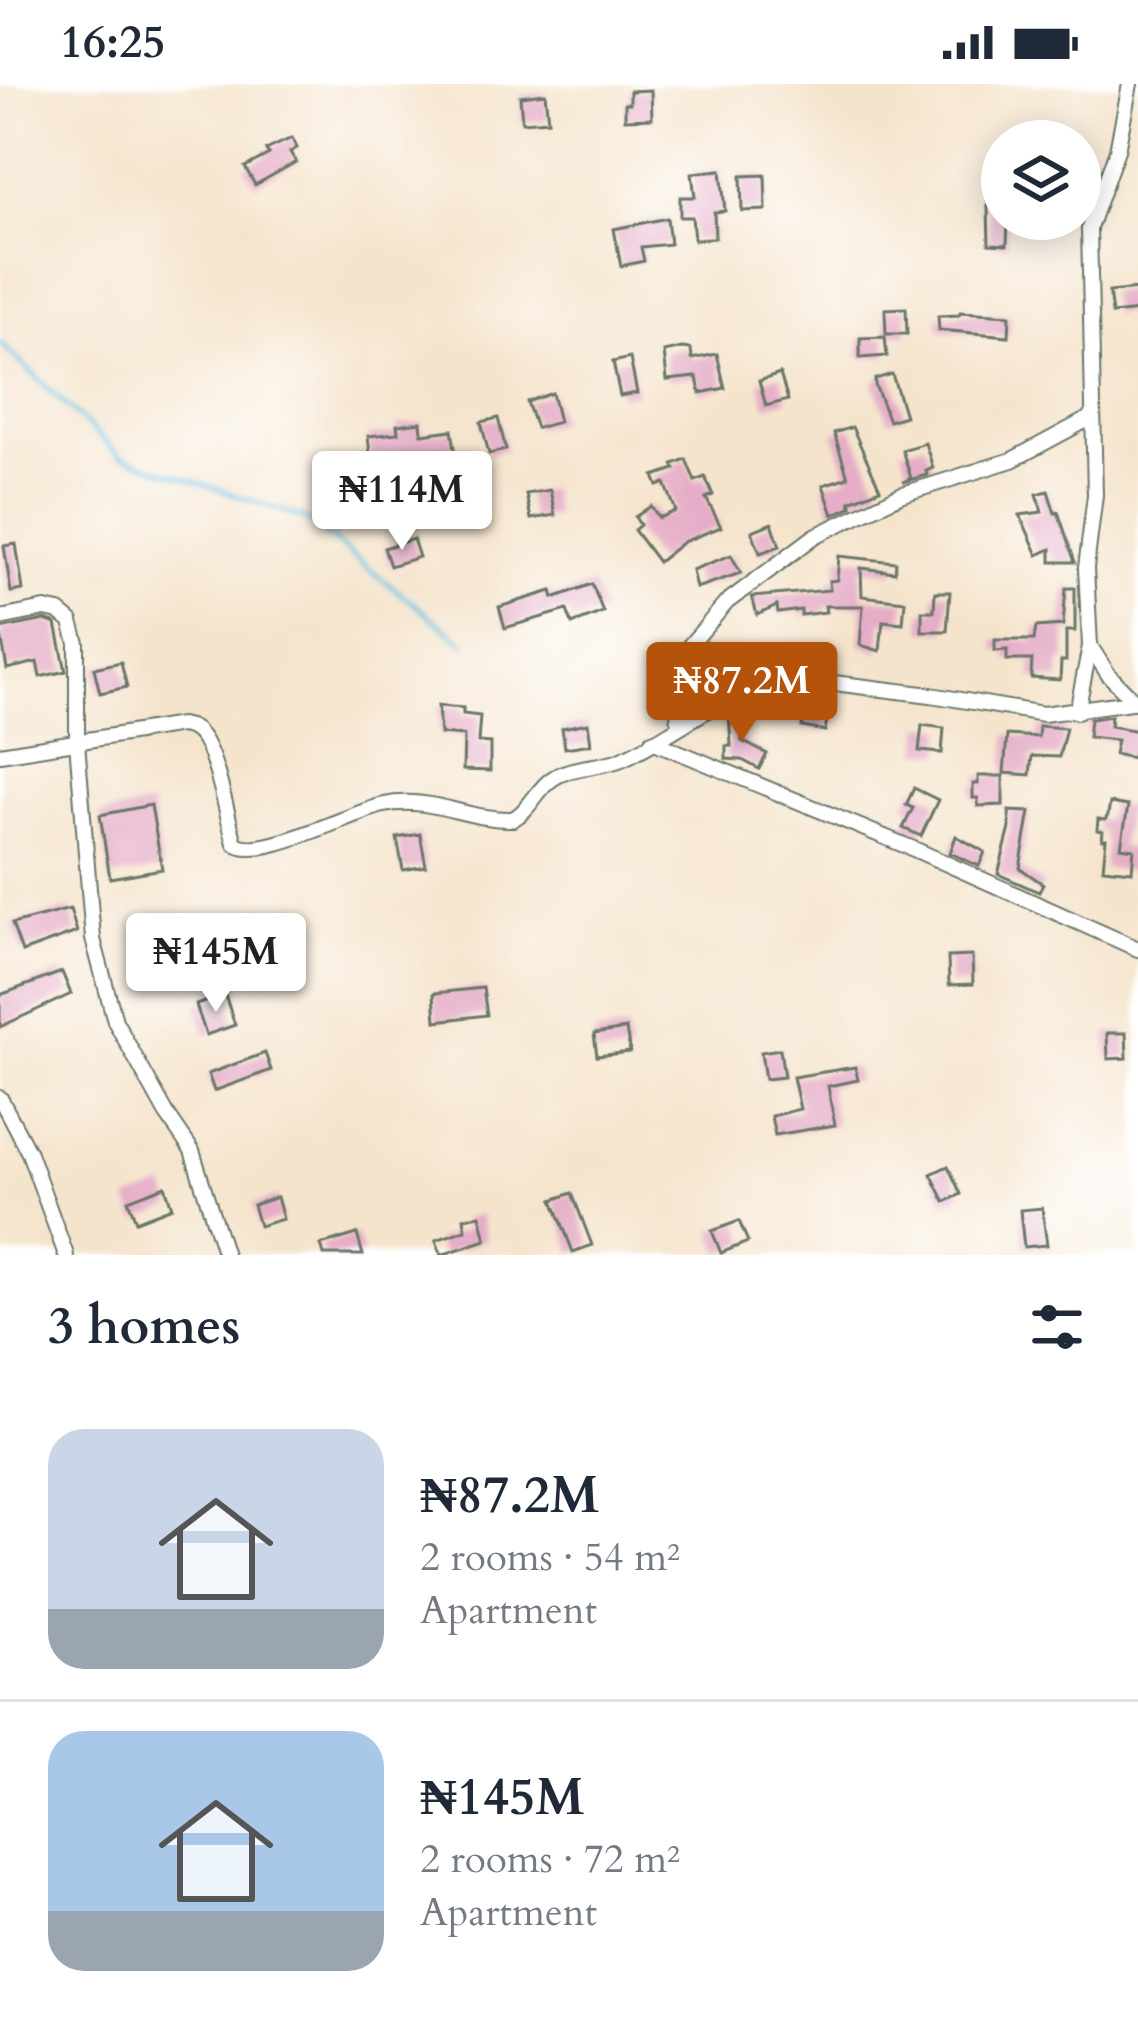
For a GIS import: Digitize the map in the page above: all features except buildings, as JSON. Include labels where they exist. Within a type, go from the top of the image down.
[{"type":"street","points":[[1077,712],[1090,646],[1086,568],[1096,495],[1089,228],[1117,150],[1130,84]]},
{"type":"street","points":[[679,726],[676,675],[685,651],[727,602],[814,536],[900,495],[1012,460],[1092,417]]},
{"type":"street","points":[[0,618],[46,609],[59,611],[70,622],[77,643],[77,742],[88,908],[116,1021],[192,1151],[226,1255]]},
{"type":"street","points":[[1090,646],[1108,674],[1137,701]]},
{"type":"street","points":[[0,754],[181,725],[192,728],[201,735],[208,752],[235,843],[246,848],[404,802],[429,802],[513,819],[549,781],[568,770],[621,760],[755,686],[793,678],[1043,714],[1137,701]]},
{"type":"street","points":[[652,741],[916,850],[1138,949]]},
{"type":"street","points":[[0,1098],[29,1153],[66,1255]]},
{"type":"waterway","points":[[0,343],[120,456],[306,519],[465,644]]}]
